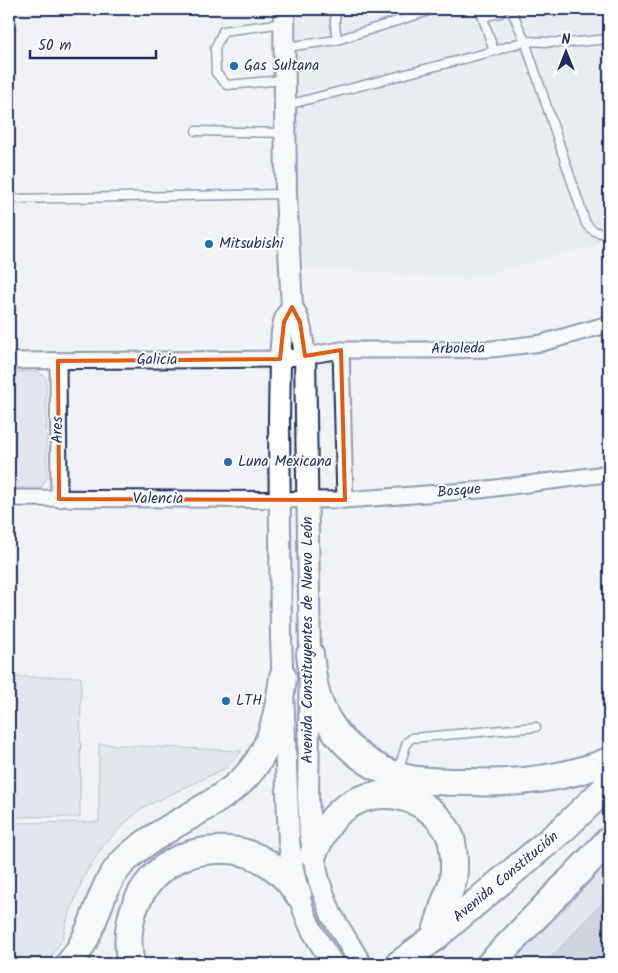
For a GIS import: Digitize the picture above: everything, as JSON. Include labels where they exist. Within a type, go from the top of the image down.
[{"type":"highway","points":[[310,654],[318,701],[325,716],[344,742],[362,758],[382,770],[412,779],[427,781],[486,783],[556,777],[609,762]]},
{"type":"highway","points":[[70,964],[84,942],[109,881],[124,861],[151,839],[228,792],[247,776],[259,761],[273,729],[283,676]]},
{"type":"highway","name":"Avenida Constitución","points":[[399,964],[434,938],[562,830],[609,785]]},
{"type":"highway","points":[[313,854],[333,818],[344,808],[367,797],[378,794],[390,794],[424,805],[442,822],[450,834],[453,855],[453,879],[434,938]]},
{"type":"highway","points":[[490,964],[609,840]]},
{"type":"highway","points":[[131,964],[127,938],[133,909],[139,896],[158,873],[182,857],[196,852],[211,850],[226,850],[254,856],[279,871],[298,894]]},
{"type":"main road","name":"Avenida Constituyentes de Nuevo León","points":[[284,16],[286,194],[292,307],[298,315],[300,322],[305,356],[310,654],[309,815],[313,854],[319,881],[331,914],[361,964]]},
{"type":"main road","name":"Avenida Constituyentes de Nuevo León","points":[[292,307],[284,322],[280,359],[281,638],[289,842],[298,894],[312,928],[333,964]]},
{"type":"street","name":"Arboleda","points":[[305,356],[341,350],[492,349],[542,343],[609,324]]},
{"type":"street","points":[[341,350],[345,500]]},
{"type":"street","name":"Galicia","points":[[9,361],[280,359],[305,356]]},
{"type":"street","name":"Ares","points":[[58,361],[59,499]]},
{"type":"street","name":"Bosque","points":[[308,500],[345,500],[480,490],[609,472]]},
{"type":"street","name":"Valencia","points":[[9,498],[308,500]]},
{"type":"lane","points":[[337,40],[335,16],[339,9]]},
{"type":"lane","points":[[284,48],[337,40],[435,9]]},
{"type":"lane","points":[[480,9],[494,51]]},
{"type":"lane","points":[[483,17],[500,13],[504,9]]},
{"type":"lane","points":[[510,9],[525,41],[586,224],[596,233],[609,233]]},
{"type":"lane","points":[[284,16],[223,31],[215,48],[216,73],[227,85],[284,79]]},
{"type":"lane","points":[[285,106],[494,51],[525,41],[567,43],[609,39]]},
{"type":"lane","points":[[196,131],[285,132]]},
{"type":"lane","points":[[9,199],[286,194]]},
{"type":"lane","points":[[397,775],[407,742],[412,738],[536,726]]},
{"type":"highlighted area","points":[[292,307],[300,322],[305,356],[341,350],[345,500],[59,499],[58,361],[280,359],[284,322]]},
{"type":"shaded area","points":[[294,9],[609,9],[609,241],[470,278],[296,267]]},
{"type":"shaded area","points":[[9,372],[39,372],[46,378],[47,478],[41,488],[9,488]]},
{"type":"shaded area","points":[[9,677],[81,677],[80,817],[9,817]]},
{"type":"shaded area","points":[[99,744],[242,751],[226,768],[142,808],[125,823],[102,847],[84,876],[67,920],[62,940],[51,957],[38,964],[9,964],[9,823],[99,822]]},
{"type":"shaded area","points":[[609,861],[609,964],[509,964],[567,907]]},
{"type":"water","points":[[609,895],[609,964],[545,964]]},
{"type":"place","name":"Gas Sultana","points":[[234,66]]},
{"type":"place","name":"Mitsubishi","points":[[209,244]]},
{"type":"place","name":"Luna Mexicana","points":[[228,462]]},
{"type":"place","name":"LTH","points":[[226,701]]}]
